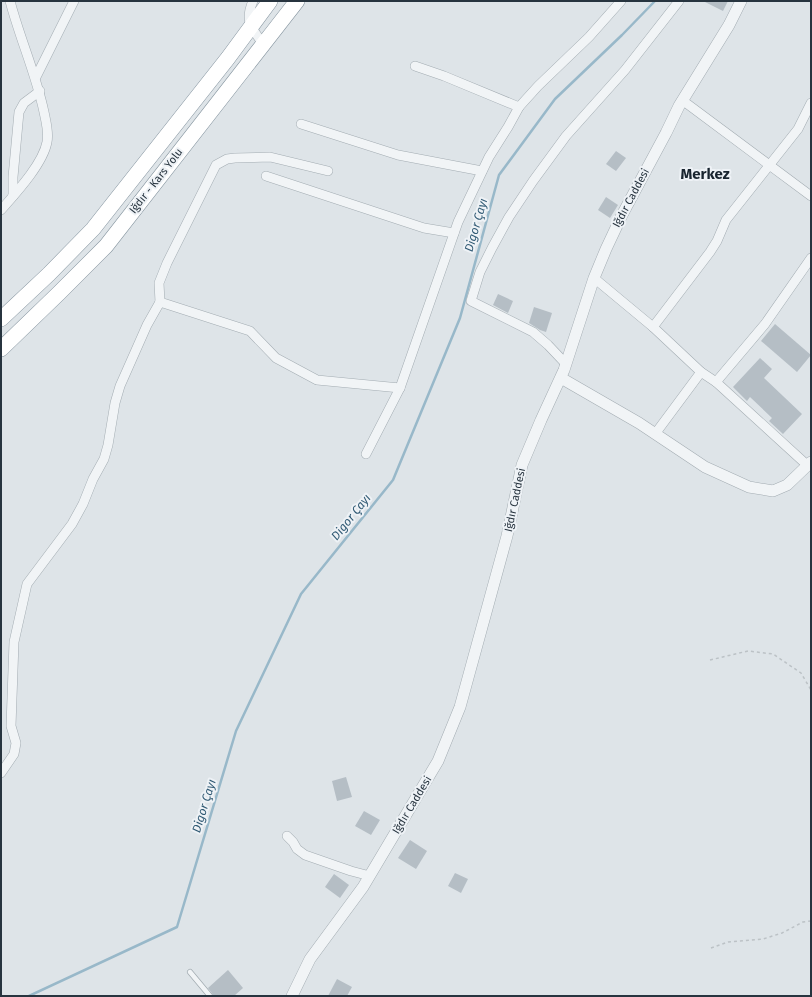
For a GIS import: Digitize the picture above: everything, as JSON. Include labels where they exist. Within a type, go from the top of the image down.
[{"type":"highway","name":"Iğdır - Kars Yolu","points":[[1,319],[94,229],[228,58],[270,1]]},
{"type":"highway","name":"Iğdır - Kars Yolu","points":[[1,348],[106,246],[297,1]]},
{"type":"street","points":[[1,210],[43,155],[47,142],[47,127],[40,91],[17,26],[10,1]]},
{"type":"street","points":[[36,78],[74,1]]},
{"type":"street","points":[[253,1],[249,10],[248,18],[251,27],[264,45]]},
{"type":"street","points":[[366,454],[400,388],[454,233],[489,156],[519,107],[538,86],[589,37],[621,1]]},
{"type":"street","points":[[566,364],[533,332],[471,301],[480,272],[509,217],[566,136],[625,70],[679,1]]},
{"type":"street","name":"Iğdır Caddesi","points":[[292,996],[310,958],[370,876],[438,761],[460,707],[507,536],[522,465],[566,364],[594,278],[612,234],[682,100],[729,25],[741,1]]},
{"type":"street","points":[[415,66],[444,76],[519,107]]},
{"type":"street","points":[[13,196],[13,177],[19,112],[24,103],[40,91]]},
{"type":"street","points":[[682,100],[811,196]]},
{"type":"street","points":[[654,327],[710,252],[717,241],[726,220],[798,129],[811,102]]},
{"type":"street","points":[[301,124],[398,155],[482,171]]},
{"type":"street","points":[[1,773],[14,754],[16,742],[11,726],[14,642],[27,584],[72,524],[104,459],[108,445],[115,403],[120,386],[147,325],[160,302],[159,283],[167,263],[216,165],[228,159],[270,157],[328,171]]},
{"type":"street","points":[[266,176],[424,228],[454,233]]},
{"type":"street","points":[[716,382],[765,324],[811,258]]},
{"type":"street","points":[[560,378],[655,434],[705,467],[749,487],[773,491],[786,484],[809,464],[716,382],[701,372],[654,327],[594,278]]},
{"type":"street","points":[[160,302],[250,331],[276,358],[317,380],[400,388]]},
{"type":"street","points":[[655,434],[701,372]]},
{"type":"street","points":[[287,836],[305,855],[352,872],[370,876]]},
{"type":"lane","points":[[190,972],[210,996]]},
{"type":"path","points":[[710,660],[748,650],[773,654],[801,673],[811,690]]},
{"type":"path","points":[[710,948],[728,942],[764,939],[782,933],[803,922],[811,921]]},
{"type":"building","points":[[703,1],[728,1],[723,11]]},
{"type":"building","points":[[616,151],[626,158],[616,171],[606,164]]},
{"type":"building","points":[[606,197],[618,205],[610,218],[598,210]]},
{"type":"building","points":[[498,294],[513,301],[508,313],[493,305]]},
{"type":"building","points":[[534,307],[552,313],[546,332],[529,323]]},
{"type":"building","points":[[775,324],[811,355],[797,372],[761,341]]},
{"type":"building","points":[[760,358],[772,369],[764,378],[802,414],[783,434],[769,421],[772,418],[750,397],[747,401],[733,387]]},
{"type":"building","points":[[346,777],[352,797],[337,801],[332,781]]},
{"type":"building","points":[[364,811],[380,820],[371,835],[355,826]]},
{"type":"building","points":[[410,840],[427,851],[416,869],[398,858]]},
{"type":"building","points":[[455,873],[468,879],[461,893],[448,886]]},
{"type":"building","points":[[334,874],[349,885],[340,898],[325,887]]},
{"type":"building","points":[[228,970],[243,988],[234,996],[214,996],[208,988]]},
{"type":"building","points":[[337,979],[352,987],[347,996],[328,996]]},
{"type":"waterway","name":"Digor Çayı","points":[[29,996],[177,927],[236,731],[301,594],[393,480],[460,318],[499,175],[555,99],[655,1]]},
{"type":"district","name":"Merkez","points":[[705,174]]}]
